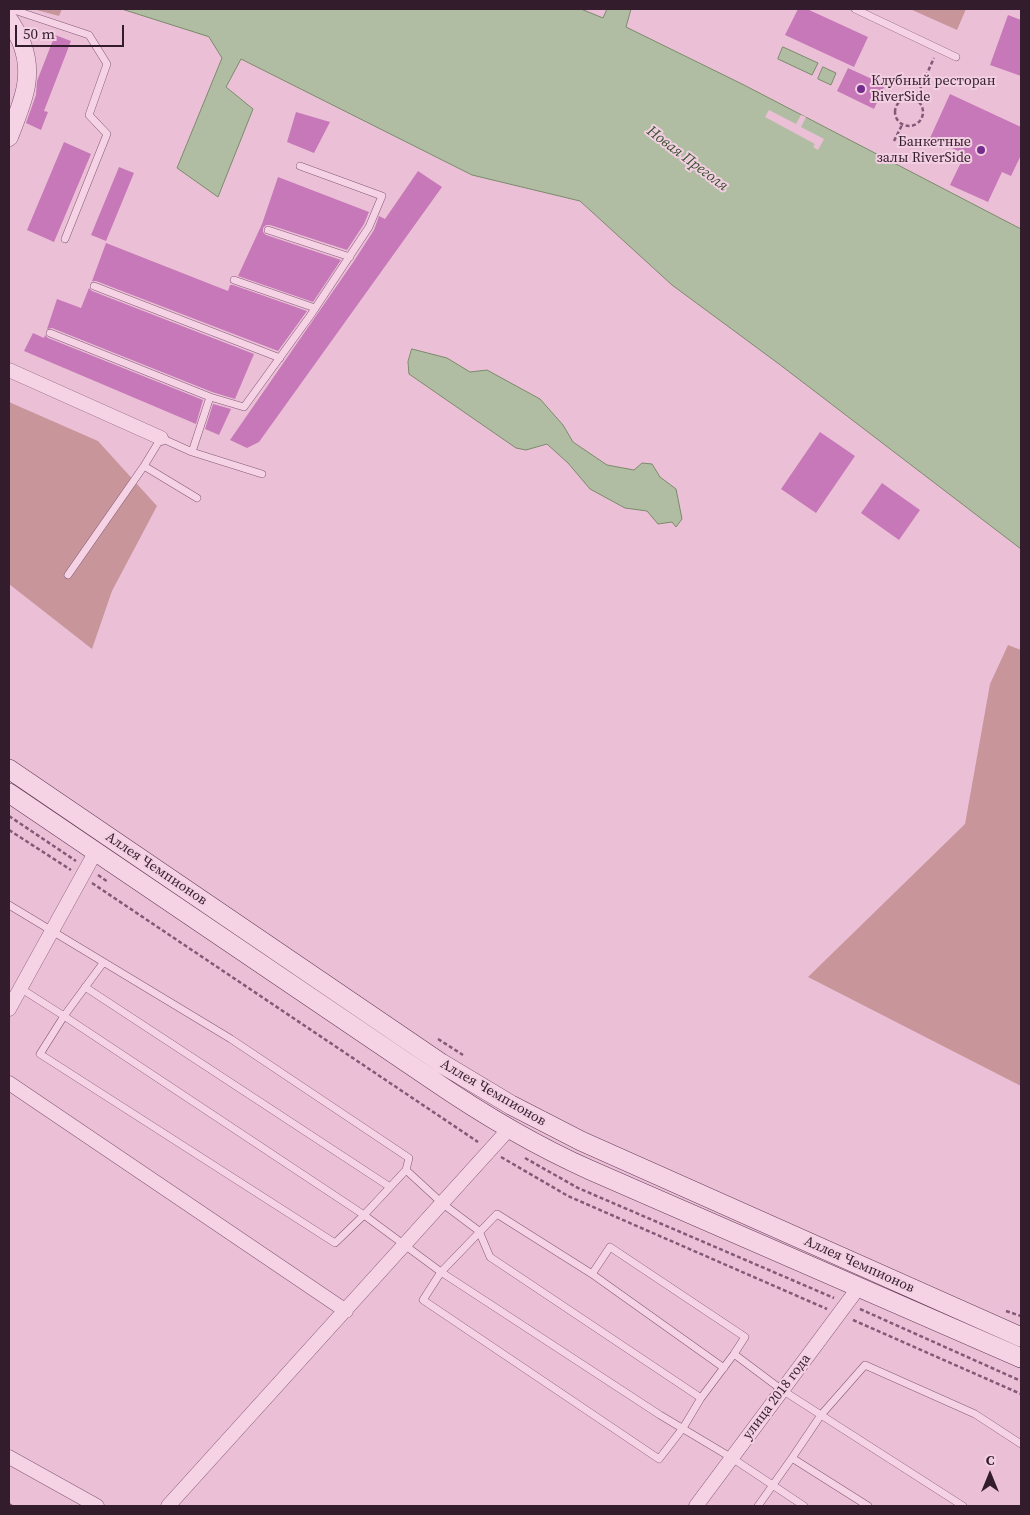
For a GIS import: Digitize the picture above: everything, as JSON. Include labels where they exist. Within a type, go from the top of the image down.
[{"type":"main road","name":"Аллея Чемпионов","points":[[9,769],[441,1063],[510,1105],[600,1150],[1021,1337]]},
{"type":"main road","name":"Аллея Чемпионов","points":[[9,793],[431,1079],[509,1129],[590,1170],[1021,1358]]},
{"type":"street","points":[[9,20],[22,43],[27,60],[28,77],[24,96],[9,137]]},
{"type":"street","points":[[9,370],[161,438]]},
{"type":"street","points":[[9,1006],[96,851]]},
{"type":"street","points":[[9,1083],[346,1310]]},
{"type":"street","points":[[168,1506],[509,1129]]},
{"type":"street","name":"улица 2018 года","points":[[696,1506],[858,1287]]},
{"type":"street","points":[[9,1457],[97,1506]]},
{"type":"lane","points":[[11,9],[89,35],[107,64],[88,115],[107,134],[65,239]]},
{"type":"lane","points":[[855,9],[956,57]]},
{"type":"lane","points":[[50,333],[210,397],[244,407],[350,257],[369,227],[382,196],[300,166]]},
{"type":"lane","points":[[268,230],[350,257]]},
{"type":"lane","points":[[234,280],[315,308]]},
{"type":"lane","points":[[94,286],[280,358]]},
{"type":"lane","points":[[192,452],[210,397]]},
{"type":"lane","points":[[68,575],[144,466],[161,438],[192,452],[262,474]]},
{"type":"lane","points":[[144,466],[196,498]]},
{"type":"lane","points":[[9,906],[231,1039],[409,1158],[406,1170],[364,1215],[334,1243],[40,1054],[64,1016],[103,963]]},
{"type":"lane","points":[[85,987],[390,1187]]},
{"type":"lane","points":[[20,988],[364,1215],[441,1272],[804,1506]]},
{"type":"lane","points":[[406,1170],[443,1204],[479,1231],[490,1257],[701,1398]]},
{"type":"lane","points":[[592,1274],[610,1247],[745,1337],[724,1368],[701,1398],[682,1428],[659,1459],[423,1300],[441,1272],[497,1214],[592,1274],[724,1368]]},
{"type":"lane","points":[[734,1354],[782,1390],[963,1506]]},
{"type":"lane","points":[[758,1506],[821,1415],[865,1365],[975,1414],[1021,1444]]},
{"type":"lane","points":[[792,1458],[868,1506]]},
{"type":"path","points":[[915,100],[939,49]]},
{"type":"path","points":[[903,100],[915,100],[922,107],[921,119],[912,126],[902,125],[895,117],[896,106],[903,100]]},
{"type":"path","points":[[894,141],[902,125]]},
{"type":"path","points":[[434,1036],[466,1057]]},
{"type":"path","points":[[1006,1311],[1021,1316]]},
{"type":"shaded area","points":[[33,9],[62,9],[59,16]]},
{"type":"shaded area","points":[[910,9],[966,9],[957,30]]},
{"type":"shaded area","points":[[9,402],[98,441],[157,506],[112,591],[92,649],[9,584]]},
{"type":"shaded area","points":[[1008,645],[1021,650],[1021,1086],[808,977],[965,824],[990,684]]},
{"type":"water","name":"Новая Преголя","points":[[122,9],[581,9],[603,18],[607,9],[631,9],[626,27],[744,85],[1021,229],[1021,549],[779,364],[672,285],[580,201],[472,175],[241,59],[226,87],[253,109],[218,197],[177,168],[222,58],[209,37]]},
{"type":"water","points":[[783,47],[818,63],[812,75],[778,59]]},
{"type":"water","points":[[823,67],[836,73],[831,85],[818,79]]},
{"type":"water","points":[[412,349],[447,358],[470,372],[487,370],[540,399],[563,425],[573,442],[607,465],[634,470],[642,463],[652,464],[660,477],[676,489],[682,519],[676,527],[672,522],[658,524],[647,511],[625,508],[590,489],[568,463],[547,444],[526,450],[516,448],[409,374],[408,362]]},
{"type":"pier","points":[[769,110],[796,124],[801,115],[806,117],[801,127],[824,139],[818,150],[813,147],[815,144],[765,117]]},
{"type":"building","points":[[798,9],[807,9],[868,37],[854,67],[785,35]]},
{"type":"building","points":[[1008,15],[1021,20],[1021,76],[990,65]]},
{"type":"building","points":[[55,35],[71,41],[44,111],[48,112],[41,130],[26,123],[36,95],[37,81]]},
{"type":"building","points":[[848,68],[885,85],[874,109],[837,91]]},
{"type":"building","points":[[950,94],[1021,127],[1021,155],[1011,176],[1002,172],[988,202],[950,185],[965,154],[930,138]]},
{"type":"building","points":[[296,112],[330,122],[314,153],[287,142]]},
{"type":"building","points":[[64,142],[91,154],[54,242],[27,230]]},
{"type":"building","points":[[119,167],[134,173],[106,241],[91,235]]},
{"type":"building","points":[[418,171],[442,187],[259,442],[247,448],[230,440],[354,261],[374,230],[379,216],[385,219]]},
{"type":"building","points":[[278,177],[369,212],[364,224],[347,250],[270,225],[266,225],[263,228],[263,232],[266,235],[341,260],[313,302],[238,276],[262,224]]},
{"type":"building","points":[[106,243],[228,291],[230,285],[233,285],[307,311],[278,351],[92,281]]},
{"type":"building","points":[[89,288],[92,291],[254,354],[235,399],[212,392],[52,328],[47,329],[57,299],[81,308]]},
{"type":"building","points":[[33,333],[44,338],[45,335],[48,338],[203,400],[196,424],[24,351]]},
{"type":"building","points":[[213,404],[231,409],[219,435],[205,429]]},
{"type":"building","points":[[820,432],[855,456],[816,513],[781,489]]},
{"type":"building","points":[[882,483],[920,510],[899,540],[861,513]]},
{"type":"place","name":"Клубный ресторан RiverSide","points":[[861,89]]},
{"type":"place","name":"Банкетные залы RiverSide","points":[[981,150]]}]
